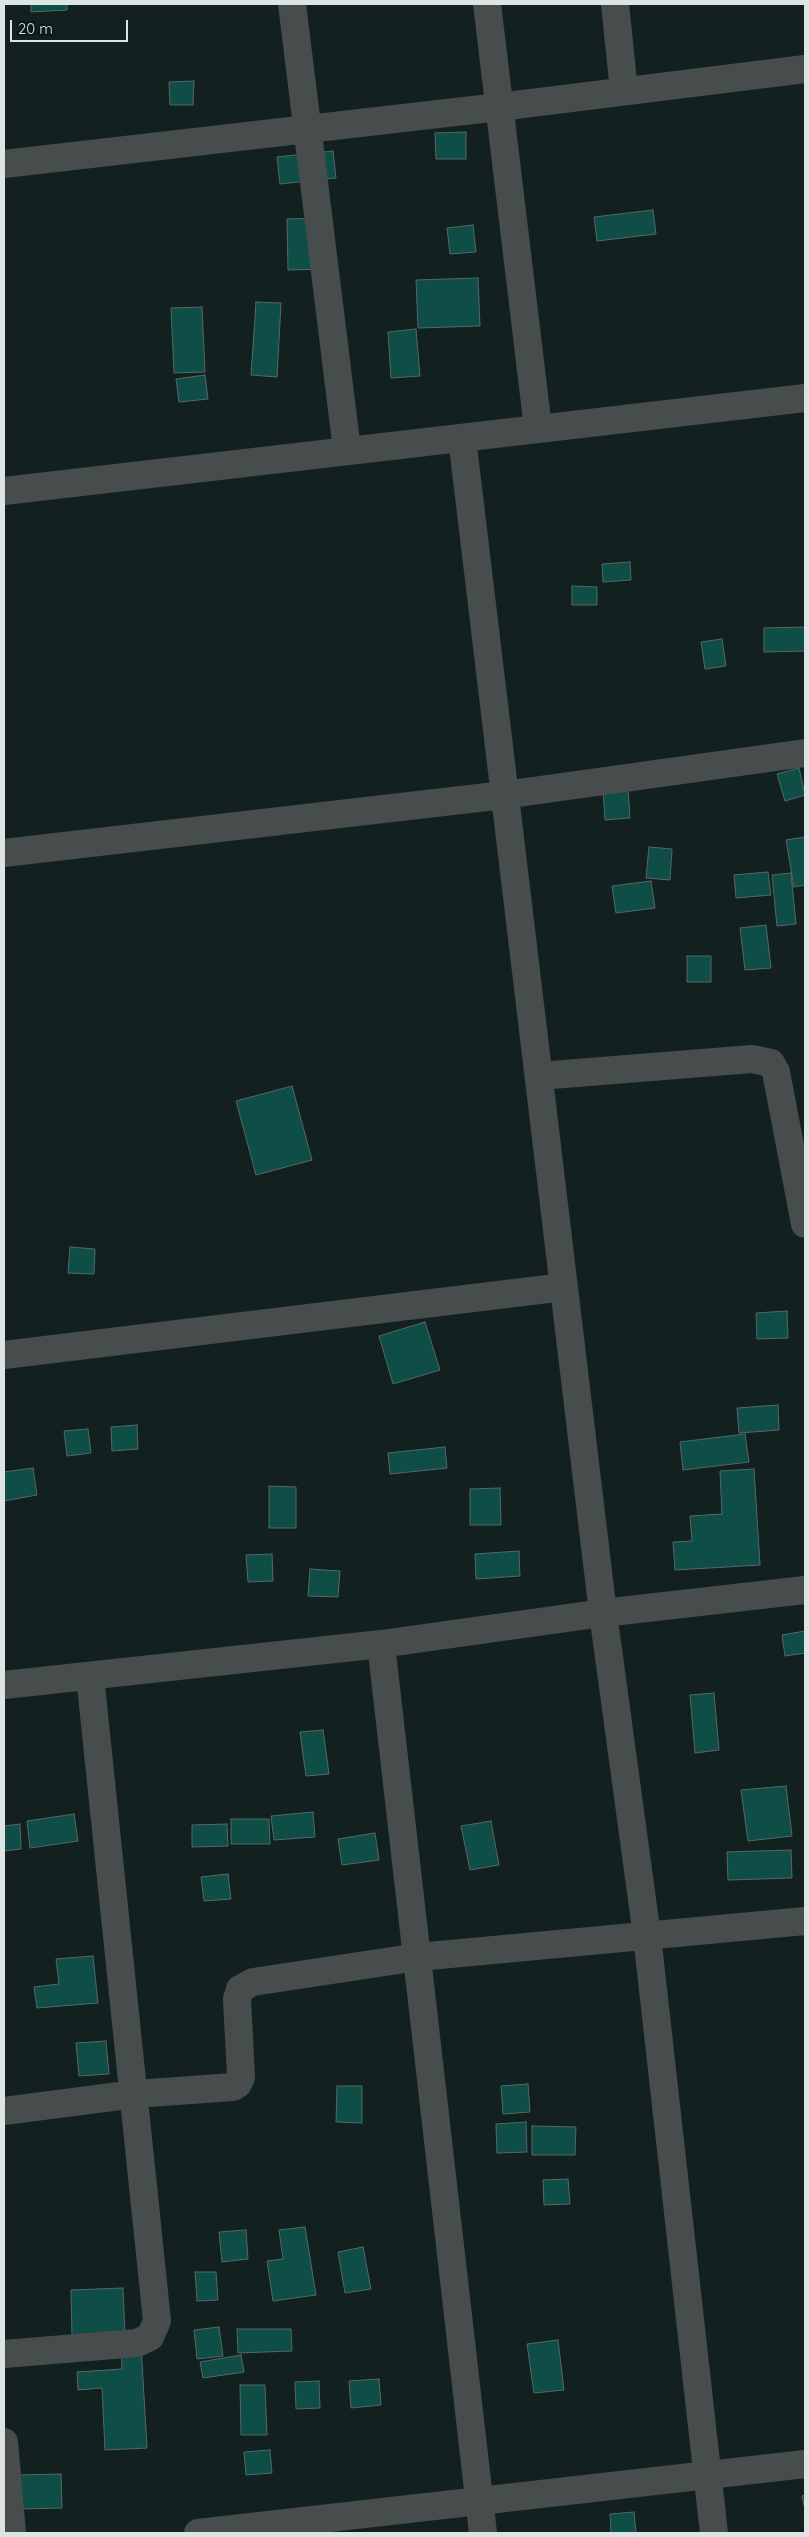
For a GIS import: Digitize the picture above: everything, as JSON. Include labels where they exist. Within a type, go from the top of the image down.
[{"type":"street","points":[[292,4],[309,129],[347,450]]},
{"type":"street","points":[[487,4],[538,428]]},
{"type":"street","points":[[615,4],[624,91]]},
{"type":"street","points":[[4,164],[499,107],[805,69]]},
{"type":"street","points":[[4,491],[805,398]]},
{"type":"street","points":[[462,438],[603,1614],[647,1936],[714,2533]]},
{"type":"street","points":[[4,853],[504,795],[805,753]]},
{"type":"street","points":[[539,1076],[752,1059],[771,1063],[776,1072],[805,1224]]},
{"type":"street","points":[[4,1355],[564,1287]]},
{"type":"street","points":[[4,1685],[381,1644],[603,1614],[805,1590]]},
{"type":"street","points":[[381,1644],[483,2533]]},
{"type":"street","points":[[4,2354],[138,2342],[150,2337],[157,2321],[90,1676]]},
{"type":"street","points":[[4,2111],[134,2094],[226,2089],[238,2084],[241,2076],[237,2004],[240,1990],[245,1985],[418,1957],[805,1921]]},
{"type":"street","points":[[4,2442],[12,2533]]},
{"type":"street","points":[[198,2533],[805,2464]]},
{"type":"building","points":[[31,4],[67,4],[67,10],[31,12]]},
{"type":"building","points":[[194,81],[193,105],[170,105],[169,82]]},
{"type":"building","points":[[466,132],[466,159],[436,159],[435,133]]},
{"type":"building","points":[[333,151],[336,178],[280,184],[277,157]]},
{"type":"building","points":[[653,210],[656,234],[597,241],[594,217]]},
{"type":"building","points":[[325,218],[326,269],[288,270],[287,219]]},
{"type":"building","points":[[473,225],[476,252],[450,254],[447,228]]},
{"type":"building","points":[[478,278],[480,326],[418,328],[416,280]]},
{"type":"building","points":[[256,302],[281,303],[277,377],[251,375]]},
{"type":"building","points":[[202,307],[205,372],[174,373],[171,308]]},
{"type":"building","points":[[416,329],[420,376],[391,378],[388,332]]},
{"type":"building","points":[[205,375],[208,399],[179,402],[176,379]]},
{"type":"building","points":[[630,562],[631,580],[603,582],[602,564]]},
{"type":"building","points":[[572,586],[597,587],[597,605],[572,605]]},
{"type":"building","points":[[805,627],[805,651],[764,652],[764,628]]},
{"type":"building","points":[[722,639],[726,666],[705,669],[701,642]]},
{"type":"building","points":[[799,768],[805,795],[785,801],[777,774]]},
{"type":"building","points":[[628,790],[630,818],[605,820],[603,791]]},
{"type":"building","points":[[805,837],[805,885],[794,887],[786,840]]},
{"type":"building","points":[[649,847],[672,849],[670,880],[646,878]]},
{"type":"building","points":[[768,872],[771,895],[736,898],[734,875]]},
{"type":"building","points":[[791,873],[796,924],[777,926],[772,875]]},
{"type":"building","points":[[651,881],[655,908],[616,913],[612,886]]},
{"type":"building","points":[[766,925],[771,968],[745,970],[740,928]]},
{"type":"building","points":[[687,956],[711,956],[711,982],[687,982]]},
{"type":"building","points":[[292,1086],[312,1160],[256,1175],[236,1101]]},
{"type":"building","points":[[70,1247],[95,1249],[94,1274],[68,1273]]},
{"type":"building","points":[[787,1311],[788,1338],[757,1339],[756,1313]]},
{"type":"building","points":[[425,1322],[440,1370],[393,1384],[379,1336]]},
{"type":"building","points":[[778,1405],[779,1430],[739,1433],[737,1408]]},
{"type":"building","points":[[137,1425],[138,1449],[112,1451],[111,1427]]},
{"type":"building","points":[[88,1429],[91,1453],[67,1456],[64,1431]]},
{"type":"building","points":[[745,1434],[749,1462],[683,1470],[680,1442]]},
{"type":"building","points":[[445,1447],[447,1468],[390,1474],[388,1453]]},
{"type":"building","points":[[33,1468],[37,1495],[4,1501],[4,1472]]},
{"type":"building","points":[[754,1469],[760,1565],[675,1570],[673,1542],[692,1541],[690,1516],[722,1514],[720,1471]]},
{"type":"building","points":[[269,1486],[296,1487],[296,1528],[269,1528]]},
{"type":"building","points":[[500,1488],[501,1525],[470,1525],[470,1489]]},
{"type":"building","points":[[519,1551],[520,1576],[476,1579],[475,1554]]},
{"type":"building","points":[[272,1554],[273,1581],[248,1582],[246,1555]]},
{"type":"building","points":[[310,1569],[340,1571],[338,1597],[308,1596]]},
{"type":"building","points":[[805,1631],[805,1653],[785,1656],[782,1635]]},
{"type":"building","points":[[714,1693],[719,1750],[695,1753],[690,1695]]},
{"type":"building","points":[[323,1730],[329,1774],[306,1776],[300,1732]]},
{"type":"building","points":[[786,1786],[792,1836],[748,1841],[741,1790]]},
{"type":"building","points":[[313,1812],[315,1837],[274,1840],[271,1816]]},
{"type":"building","points":[[74,1814],[78,1841],[30,1848],[27,1821]]},
{"type":"building","points":[[231,1819],[269,1819],[270,1844],[231,1844]]},
{"type":"building","points":[[491,1821],[499,1865],[470,1870],[461,1826]]},
{"type":"building","points":[[20,1824],[21,1849],[4,1851],[4,1826]]},
{"type":"building","points":[[227,1824],[228,1846],[192,1847],[192,1825]]},
{"type":"building","points":[[375,1833],[379,1860],[342,1865],[338,1839]]},
{"type":"building","points":[[791,1850],[792,1878],[728,1880],[727,1852]]},
{"type":"building","points":[[228,1874],[231,1899],[204,1901],[201,1877]]},
{"type":"building","points":[[93,1956],[98,2003],[37,2008],[34,1987],[59,1984],[56,1959]]},
{"type":"building","points":[[106,2041],[109,2074],[79,2076],[76,2043]]},
{"type":"building","points":[[528,2084],[530,2112],[503,2114],[501,2086]]},
{"type":"building","points":[[337,2086],[362,2086],[362,2123],[336,2122]]},
{"type":"building","points":[[526,2122],[527,2152],[497,2153],[496,2124]]},
{"type":"building","points":[[532,2126],[576,2127],[575,2155],[532,2155]]},
{"type":"building","points":[[568,2179],[570,2204],[544,2205],[543,2180]]},
{"type":"building","points":[[305,2227],[316,2295],[273,2301],[267,2261],[283,2259],[279,2230]]},
{"type":"building","points":[[246,2230],[248,2259],[222,2262],[219,2232]]},
{"type":"building","points":[[363,2247],[371,2289],[345,2293],[338,2252]]},
{"type":"building","points":[[195,2272],[216,2272],[218,2300],[197,2301]]},
{"type":"building","points":[[123,2288],[125,2334],[72,2336],[71,2290]]},
{"type":"building","points":[[219,2327],[223,2356],[197,2359],[194,2330]]},
{"type":"building","points":[[237,2329],[291,2329],[292,2351],[238,2353]]},
{"type":"building","points":[[558,2340],[564,2390],[534,2393],[527,2344]]},
{"type":"building","points":[[141,2345],[147,2448],[105,2450],[102,2388],[78,2390],[77,2372],[122,2369],[121,2346]]},
{"type":"building","points":[[241,2355],[244,2372],[203,2378],[200,2362]]},
{"type":"building","points":[[379,2379],[381,2405],[351,2408],[349,2381]]},
{"type":"building","points":[[319,2381],[320,2408],[296,2409],[295,2382]]},
{"type":"building","points":[[240,2385],[265,2385],[267,2435],[241,2435]]},
{"type":"building","points":[[270,2450],[272,2473],[246,2475],[244,2452]]},
{"type":"building","points":[[61,2474],[62,2508],[19,2509],[18,2475]]},
{"type":"building","points":[[805,2495],[805,2510],[802,2496]]},
{"type":"building","points":[[634,2512],[636,2533],[611,2533],[610,2514]]}]
